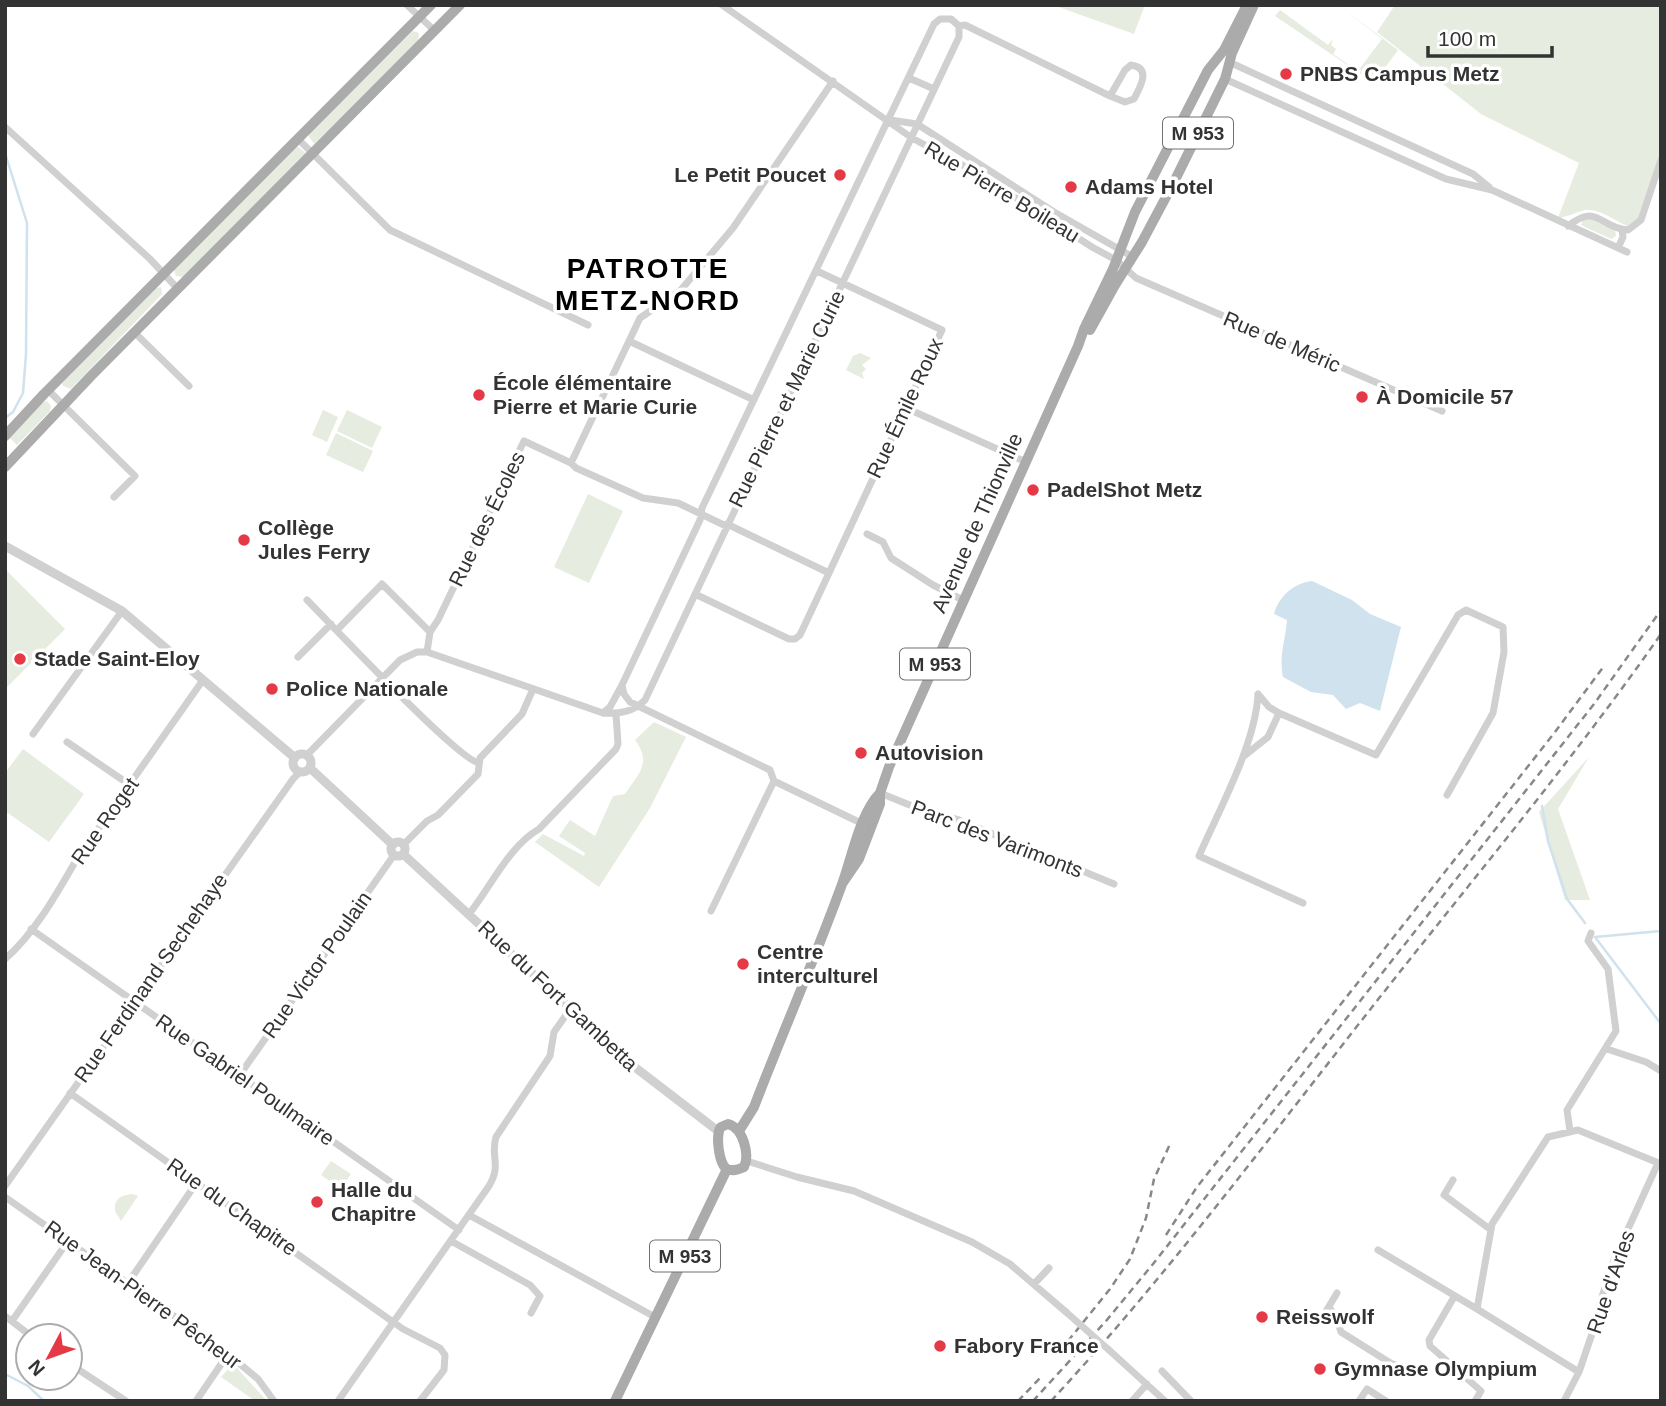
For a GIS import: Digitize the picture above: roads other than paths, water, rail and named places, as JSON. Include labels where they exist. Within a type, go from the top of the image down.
[{"type":"main road","points":[[5,436],[431,5]]},
{"type":"main road","points":[[5,467],[63,404],[460,5]]},
{"type":"main road","name":"Avenue de Thionville","points":[[739,1131],[754,1107],[842,884],[859,859],[867,826],[880,804],[880,793],[1084,329],[1121,264],[1133,257],[1154,221],[1225,79],[1224,60],[1247,5]]},
{"type":"main road","name":"Avenue de Thionville","points":[[1121,264],[1116,245],[1126,231],[1208,70],[1224,60],[1254,5]]},
{"type":"main road","points":[[1208,70],[1225,79]]},
{"type":"main road","points":[[728,1124],[739,1131],[747,1161],[744,1167],[736,1171],[723,1165],[718,1131],[728,1124]]},
{"type":"main road","name":"M 953","points":[[615,1401],[727,1169]]},
{"type":"street","points":[[407,5],[435,31]]},
{"type":"street","name":"Rue Pierre Boileau","points":[[722,5],[912,138],[976,173],[1121,264]]},
{"type":"street","name":"Rue Pierre et Marie Curie","points":[[603,713],[610,707],[622,685],[754,400],[936,22],[948,18],[959,26],[959,37],[645,700],[638,707]]},
{"type":"street","points":[[959,26],[965,25],[1110,96],[1125,102],[1134,99],[1144,78],[1143,71],[1138,66],[1131,65],[1125,70],[1110,96]]},
{"type":"street","points":[[1224,60],[1473,174],[1492,190]]},
{"type":"street","points":[[909,78],[934,89]]},
{"type":"street","points":[[1225,79],[1446,179],[1492,190],[1627,252]]},
{"type":"street","points":[[829,573],[671,501],[643,498],[576,468],[571,463],[640,318],[680,291],[733,228],[833,81]]},
{"type":"street","name":"Rue Pierre Boileau","points":[[889,120],[917,124],[1054,212],[1133,257]]},
{"type":"street","points":[[5,127],[178,289]]},
{"type":"street","points":[[298,139],[390,230],[588,325]]},
{"type":"street","points":[[1568,226],[1583,215],[1589,214],[1628,230],[1641,219],[1661,160]]},
{"type":"street","points":[[1618,248],[1623,237],[1622,229]]},
{"type":"street","name":"Rue de Méric","points":[[1121,264],[1136,278],[1443,411]]},
{"type":"street","name":"Rue Émile Roux","points":[[695,594],[789,639],[800,635],[942,330],[817,271]]},
{"type":"street","points":[[134,332],[189,386]]},
{"type":"street","points":[[629,341],[754,400]]},
{"type":"street","points":[[48,390],[135,476],[114,497]]},
{"type":"street","points":[[906,408],[1026,462]]},
{"type":"street","name":"Rue des Écoles","points":[[427,652],[430,632],[524,441],[571,463]]},
{"type":"street","points":[[867,534],[883,542],[888,554],[898,563],[963,600]]},
{"type":"street","points":[[5,547],[122,611],[295,758]]},
{"type":"street","points":[[337,630],[382,584],[430,632]]},
{"type":"street","points":[[307,600],[469,759],[479,762]]},
{"type":"street","points":[[1303,903],[1199,856],[1241,759],[1257,710],[1258,694],[1269,707],[1279,713],[1376,755],[1458,615],[1466,610],[1503,627],[1504,652],[1493,713],[1447,795]]},
{"type":"street","points":[[33,734],[122,611]]},
{"type":"street","points":[[298,657],[331,624]]},
{"type":"street","points":[[295,758],[307,755],[383,677],[407,655],[417,652],[427,652],[603,713],[616,714],[638,707]]},
{"type":"street","name":"Rue Roget","points":[[5,959],[31,929],[203,680]]},
{"type":"street","points":[[622,685],[624,694],[638,707],[770,770],[774,781],[867,826]]},
{"type":"street","name":"Rue Victor Poulain","points":[[239,1076],[399,850],[478,774],[479,762],[484,753],[522,714],[533,689]]},
{"type":"street","points":[[1241,759],[1268,737],[1279,713]]},
{"type":"street","points":[[469,914],[485,894],[489,883],[529,835],[539,829],[616,749],[616,714]]},
{"type":"street","points":[[68,742],[130,785]]},
{"type":"street","points":[[295,758],[294,766],[300,772],[306,772],[310,768],[311,760],[307,755]]},
{"type":"street","name":"Rue du Fort Gambetta","points":[[310,768],[632,1065],[718,1131]]},
{"type":"street","name":"Rue Ferdinand Sechehaye","points":[[5,1186],[300,772]]},
{"type":"street","points":[[711,911],[774,781]]},
{"type":"street","name":"Parc des Varimonts","points":[[880,793],[922,810],[959,820],[1114,884]]},
{"type":"street","name":"Rue Gabriel Poulmaire","points":[[31,929],[458,1230]]},
{"type":"street","points":[[1570,1131],[1567,1110],[1616,1031],[1608,969],[1588,941],[1591,933]]},
{"type":"street","points":[[338,1401],[495,1176],[496,1137],[550,1056],[554,1032],[571,1008]]},
{"type":"street","points":[[1606,1049],[1646,1062],[1661,1071]]},
{"type":"street","name":"Rue du Chapitre","points":[[70,1093],[403,1329],[440,1348],[445,1355],[443,1370],[420,1401]]},
{"type":"street","points":[[1477,1309],[1492,1224],[1548,1137],[1578,1130],[1660,1163]]},
{"type":"street","points":[[747,1161],[876,1199],[991,1252],[1034,1284],[1165,1401]]},
{"type":"street","name":"Rue d'Arles","points":[[1564,1401],[1579,1372],[1614,1260],[1660,1163]]},
{"type":"street","points":[[1453,1180],[1444,1195],[1491,1230]]},
{"type":"street","points":[[128,1283],[197,1182]]},
{"type":"street","name":"Rue Jean-Pierre Pêcheur","points":[[5,1196],[228,1354],[258,1379],[274,1401]]},
{"type":"street","points":[[469,1214],[655,1317]]},
{"type":"street","points":[[8,1318],[68,1241]]},
{"type":"street","points":[[451,1241],[530,1285],[540,1296],[531,1313]]},
{"type":"street","points":[[1378,1251],[1579,1372]]},
{"type":"street","points":[[1034,1284],[1049,1268]]},
{"type":"street","points":[[1337,1293],[1327,1310],[1336,1317],[1341,1332],[1392,1364],[1403,1367]]},
{"type":"street","points":[[1454,1297],[1429,1340],[1430,1346],[1481,1391],[1475,1401]]},
{"type":"street","points":[[195,1401],[228,1354]]},
{"type":"street","points":[[1162,1371],[1191,1401]]},
{"type":"street","points":[[84,1373],[126,1401]]},
{"type":"street","points":[[1132,1401],[1147,1384]]},
{"type":"street","points":[[1359,1401],[1367,1389],[1386,1401]]},
{"type":"water","points":[[1312,581],[1352,600],[1370,614],[1401,627],[1380,711],[1360,703],[1346,709],[1333,695],[1311,692],[1283,677],[1282,655],[1287,620],[1274,614],[1288,592],[1299,584]]},
{"type":"waterway","points":[[5,153],[27,223],[23,393],[13,412],[5,418]]},
{"type":"waterway","points":[[1542,806],[1548,841],[1567,899],[1585,923]]},
{"type":"waterway","points":[[1595,937],[1661,931]]},
{"type":"waterway","points":[[1595,937],[1661,1024]]},
{"type":"waterway","points":[[5,1374],[28,1386],[44,1401]]},
{"type":"railway","points":[[1033,1401],[1106,1321],[1153,1264],[1594,704],[1661,610]]},
{"type":"railway","points":[[1051,1401],[1134,1307],[1214,1209],[1554,777],[1661,634]]},
{"type":"railway","points":[[1166,1235],[1197,1187],[1604,666]]},
{"type":"railway","points":[[1068,1341],[1110,1289],[1130,1259],[1146,1218],[1154,1179],[1171,1142]]},
{"type":"railway","points":[[1018,1401],[1042,1376]]},
{"type":"place","name":"PNBS Campus Metz","points":[[1286,74]]},
{"type":"place","name":"Le Petit Poucet","points":[[840,175]]},
{"type":"place","name":"Adams Hotel","points":[[1071,187]]},
{"type":"place","name":"École élémentaire Pierre et Marie Curie","points":[[479,395]]},
{"type":"place","name":"À Domicile 57","points":[[1362,397]]},
{"type":"place","name":"PadelShot Metz","points":[[1033,490]]},
{"type":"place","name":"Collège Jules Ferry","points":[[244,540]]},
{"type":"place","name":"Stade Saint-Eloy","points":[[20,659]]},
{"type":"place","name":"Police Nationale","points":[[272,689]]},
{"type":"place","name":"Autovision","points":[[861,753]]},
{"type":"place","name":"Centre interculturel","points":[[743,964]]},
{"type":"place","name":"Halle du Chapitre","points":[[317,1202]]},
{"type":"place","name":"Reisswolf","points":[[1262,1317]]},
{"type":"place","name":"Fabory France","points":[[940,1346]]},
{"type":"place","name":"Gymnase Olympium","points":[[1320,1369]]},
{"type":"district","name":"PATROTTE METZ-NORD","points":[[648,284]]}]
